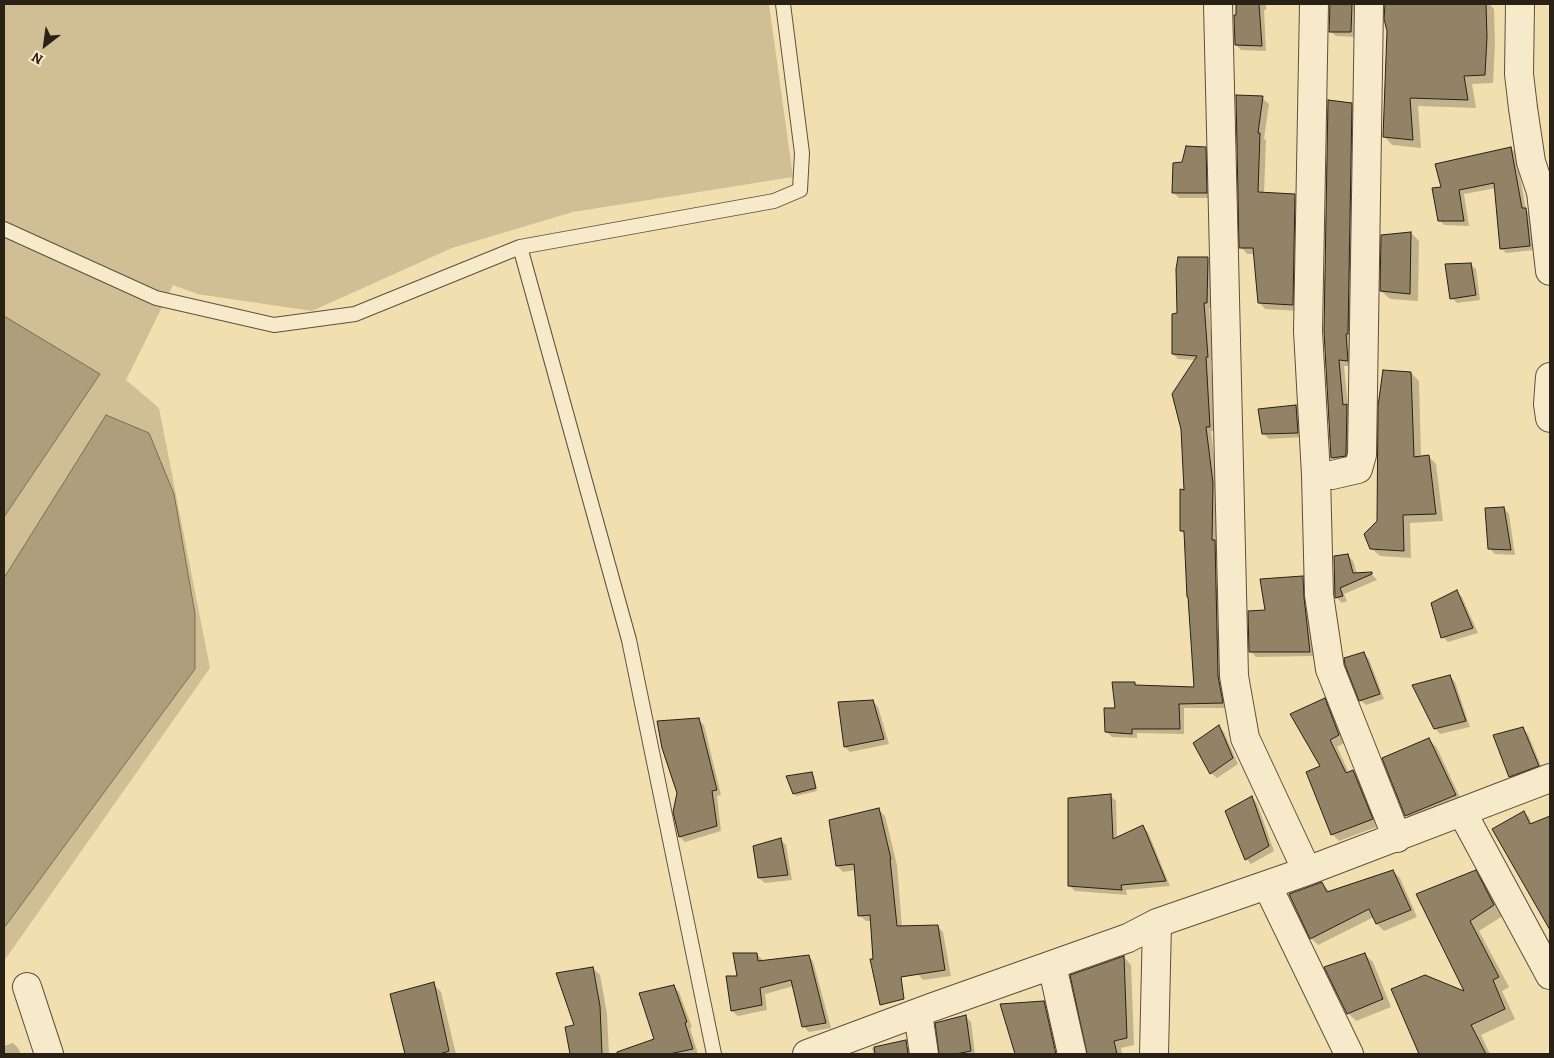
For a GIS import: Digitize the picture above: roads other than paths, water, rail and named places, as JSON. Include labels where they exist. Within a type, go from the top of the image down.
[{"type":"street","points":[[1218,4],[1234,676],[1245,738],[1307,871]]},
{"type":"street","points":[[1314,4],[1308,331],[1316,475],[1318,595],[1330,669],[1397,838]]},
{"type":"street","points":[[1316,475],[1332,475],[1358,468],[1362,455],[1369,4]]},
{"type":"street","points":[[1520,4],[1519,74],[1522,108],[1531,162],[1541,192],[1550,271]]},
{"type":"street","points":[[1550,377],[1548,404],[1550,418]]},
{"type":"street","points":[[807,1054],[1128,938],[1157,924],[1397,838],[1550,778]]},
{"type":"street","points":[[1462,812],[1550,975]]},
{"type":"street","points":[[1267,885],[1349,1054]]},
{"type":"street","points":[[1154,1054],[1157,924]]},
{"type":"street","points":[[1052,965],[1072,1054]]},
{"type":"street","points":[[27,987],[49,1054]]},
{"type":"street","points":[[918,1013],[924,1054]]},
{"type":"lane","points":[[4,229],[156,298],[274,325],[354,314],[520,247],[774,201],[800,190],[802,153],[783,4]]},
{"type":"lane","points":[[520,247],[629,640],[714,1054]]}]
